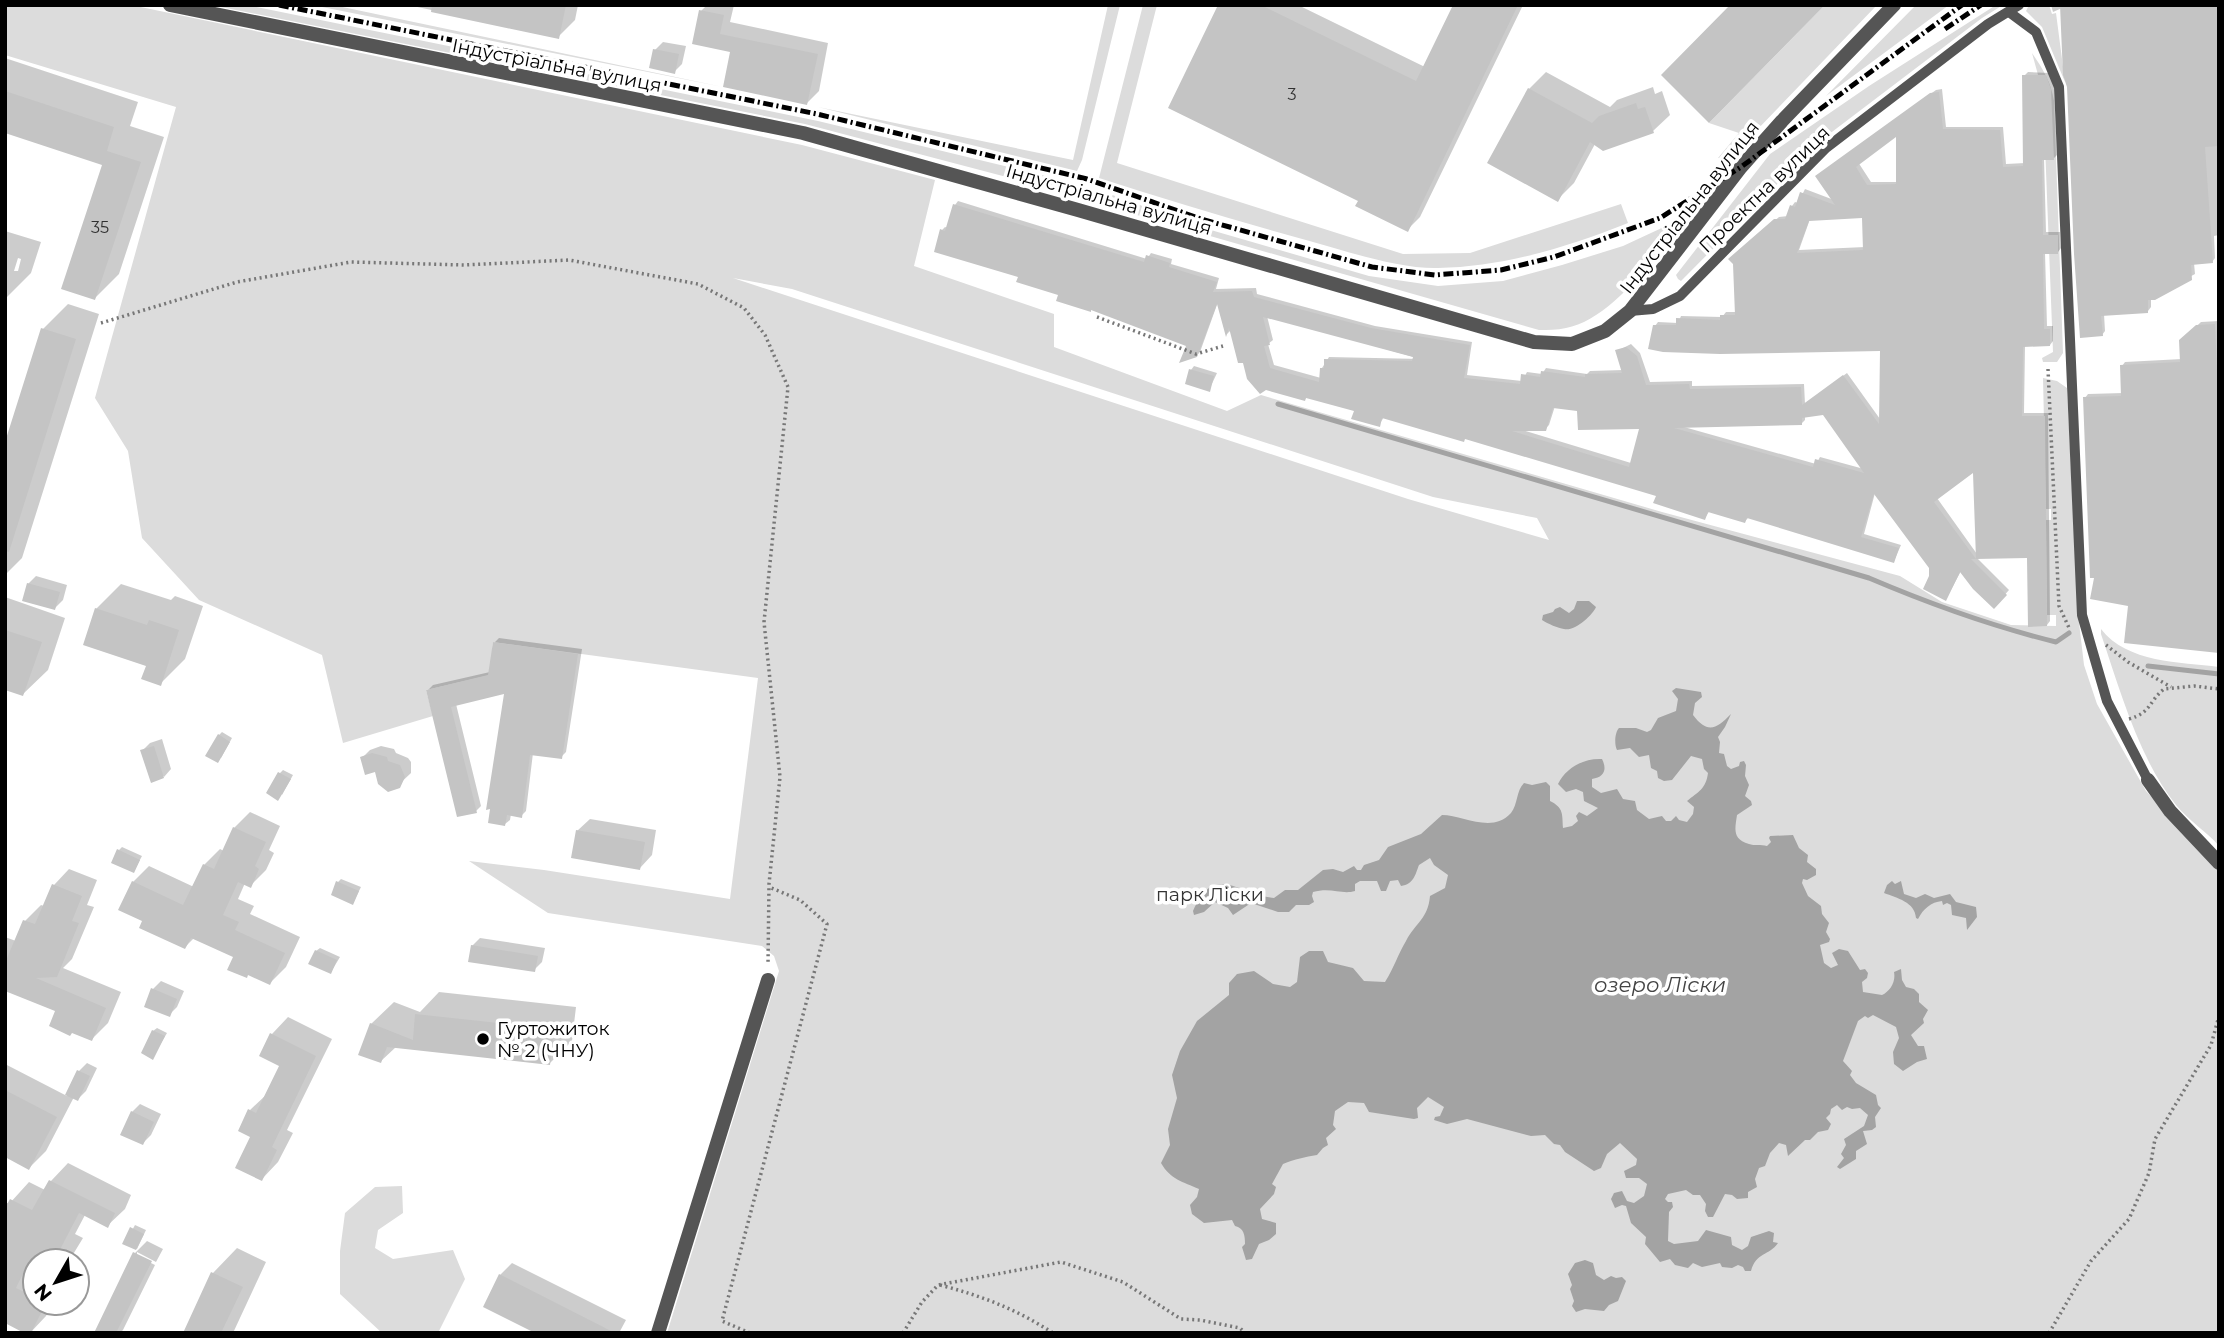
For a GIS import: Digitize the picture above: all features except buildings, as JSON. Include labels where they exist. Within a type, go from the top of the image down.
[{"type":"street","name":"Індустріальна вулиця","points":[[170,5],[292,32],[803,133],[1534,342],[1572,344],[1605,331],[1630,311],[1741,167],[1894,5]]},
{"type":"street","points":[[2147,780],[2170,811],[2219,863]]},
{"type":"street","points":[[658,1333],[768,980]]},
{"type":"lane","name":"Проектна вулиця","points":[[1630,311],[1653,309],[1680,296],[1826,148],[1988,24],[2020,5]]},
{"type":"lane","points":[[2009,12],[2036,32],[2059,87],[2082,615],[2108,701],[2147,780]]},
{"type":"path","points":[[101,323],[237,282],[351,262],[464,265],[569,260],[698,284],[744,308],[765,335],[788,387],[764,622],[780,777],[769,887],[768,965]]},
{"type":"path","points":[[1097,317],[1195,354],[1223,345]]},
{"type":"path","points":[[2048,369],[2059,606],[2068,628],[2074,634],[2110,646],[2128,663],[2172,687]]},
{"type":"path","points":[[2118,722],[2140,716],[2160,692],[2172,687],[2219,689]]},
{"type":"path","points":[[750,1333],[722,1321],[827,924],[800,900],[769,887]]},
{"type":"path","points":[[2049,1333],[2091,1261],[2129,1219],[2149,1173],[2155,1139],[2211,1045],[2219,1016]]},
{"type":"path","points":[[903,1333],[922,1302],[938,1284],[1061,1262],[1123,1282],[1181,1320],[1200,1320],[1240,1328],[1245,1333]]},
{"type":"path","points":[[938,1284],[983,1297],[1027,1316],[1054,1333]]},
{"type":"green space","name":"парк Ліски","points":[[5,5],[131,5],[802,145],[935,180],[914,266],[1054,314],[1054,347],[1227,411],[1261,395],[1662,512],[1900,576],[1942,602],[2011,625],[2056,626],[2056,615],[2047,615],[2046,520],[2051,520],[2051,509],[2046,509],[2043,378],[2057,381],[2067,388],[2078,614],[2084,665],[2097,704],[2146,791],[2219,871],[2219,1333],[667,1333],[779,971],[774,956],[762,946],[548,913],[469,861],[730,899],[758,678],[493,642],[490,675],[426,690],[433,716],[343,743],[322,655],[199,600],[142,538],[128,451],[95,398],[176,107],[5,55]],"holes":[[[733,278],[792,289],[1433,497],[1537,518],[1549,540],[1408,499]]]},
{"type":"green space","points":[[211,5],[247,5],[818,121],[1071,182],[1060,191],[805,124]]},
{"type":"green space","points":[[312,5],[333,5],[723,87]]},
{"type":"green space","points":[[1108,5],[1120,5],[1077,171],[818,107],[1073,160]]},
{"type":"green space","points":[[1143,5],[1157,5],[1117,163],[1403,254],[1470,253],[1621,204],[1628,223],[1559,248],[1511,260],[1462,267],[1423,268],[1358,255],[1099,178]]},
{"type":"green space","points":[[1825,5],[1877,5],[1729,159],[1718,158],[1739,133],[1709,123]]},
{"type":"green space","points":[[1916,5],[1949,5],[1826,96]]},
{"type":"green space","points":[[1996,5],[2003,5],[1820,141],[1681,281],[1678,279],[1676,275],[1770,154],[1869,86]]},
{"type":"green space","points":[[2029,5],[2049,5],[2052,14],[2056,13],[2065,82],[2042,27],[2026,11]]},
{"type":"green space","points":[[2032,53],[2046,76],[2054,101],[2063,353],[2057,362],[2043,362],[2042,358],[2053,352],[2043,93]]},
{"type":"green space","points":[[1096,189],[1197,226],[1369,276],[1438,286],[1503,281],[1623,246],[1666,226],[1699,203],[1622,295],[1585,322],[1556,330],[1539,330],[1102,205],[1097,199]]},
{"type":"green space","points":[[2101,629],[2125,649],[2139,655],[2171,662],[2219,667],[2219,846],[2176,805],[2151,767],[2123,701]]},
{"type":"green space","points":[[402,1186],[403,1213],[378,1230],[375,1248],[393,1259],[453,1250],[465,1279],[438,1333],[382,1333],[340,1294],[340,1251],[345,1213],[375,1187]]},
{"type":"water","points":[[1577,601],[1589,601],[1596,607],[1578,625],[1564,629],[1542,620],[1543,615],[1560,607],[1569,613]]},
{"type":"water","name":"озеро Ліски","points":[[1676,688],[1701,692],[1702,697],[1695,703],[1693,715],[1703,725],[1717,726],[1731,714],[1718,737],[1719,753],[1724,754],[1727,766],[1731,769],[1744,761],[1749,785],[1745,796],[1752,805],[1737,815],[1737,836],[1749,844],[1767,846],[1771,842],[1770,836],[1793,835],[1799,848],[1808,855],[1807,862],[1816,869],[1816,875],[1807,880],[1803,879],[1802,883],[1808,896],[1821,906],[1822,914],[1829,923],[1826,932],[1829,942],[1820,945],[1824,963],[1831,968],[1838,965],[1832,953],[1839,949],[1848,951],[1860,970],[1865,969],[1868,973],[1862,982],[1863,992],[1882,995],[1892,986],[1894,972],[1901,969],[1906,987],[1919,994],[1919,1002],[1928,1010],[1923,1019],[1924,1023],[1911,1035],[1918,1046],[1924,1046],[1927,1059],[1903,1071],[1894,1064],[1893,1052],[1899,1038],[1896,1027],[1873,1015],[1858,1021],[1843,1061],[1852,1071],[1850,1075],[1856,1083],[1876,1095],[1881,1108],[1875,1117],[1876,1127],[1863,1131],[1867,1144],[1856,1151],[1856,1159],[1840,1169],[1837,1167],[1844,1158],[1841,1154],[1846,1145],[1844,1139],[1864,1126],[1868,1115],[1860,1108],[1847,1107],[1842,1110],[1837,1105],[1826,1118],[1831,1124],[1828,1130],[1818,1132],[1810,1140],[1805,1140],[1788,1156],[1786,1145],[1779,1143],[1770,1153],[1765,1166],[1759,1168],[1755,1179],[1757,1187],[1748,1192],[1748,1198],[1737,1199],[1725,1194],[1713,1217],[1708,1217],[1706,1204],[1700,1195],[1693,1195],[1686,1190],[1668,1194],[1665,1199],[1672,1202],[1673,1207],[1669,1212],[1668,1241],[1674,1244],[1698,1241],[1706,1230],[1731,1237],[1732,1245],[1742,1250],[1748,1246],[1751,1237],[1769,1231],[1774,1233],[1773,1242],[1778,1243],[1756,1260],[1751,1271],[1745,1271],[1738,1265],[1732,1268],[1722,1267],[1720,1263],[1702,1267],[1693,1263],[1688,1268],[1675,1265],[1670,1259],[1660,1262],[1645,1244],[1646,1237],[1631,1223],[1626,1206],[1615,1208],[1611,1199],[1614,1193],[1622,1191],[1627,1201],[1634,1203],[1644,1196],[1647,1184],[1639,1178],[1626,1178],[1624,1171],[1636,1165],[1637,1159],[1620,1143],[1607,1154],[1601,1168],[1594,1171],[1545,1135],[1531,1136],[1467,1119],[1447,1124],[1434,1120],[1440,1116],[1444,1107],[1428,1097],[1417,1108],[1418,1118],[1414,1119],[1369,1112],[1364,1103],[1348,1102],[1335,1111],[1333,1125],[1336,1129],[1326,1138],[1328,1145],[1317,1155],[1283,1164],[1272,1184],[1276,1187],[1274,1194],[1260,1209],[1262,1219],[1276,1223],[1276,1234],[1259,1244],[1252,1259],[1246,1260],[1242,1247],[1245,1244],[1242,1230],[1235,1226],[1232,1220],[1204,1223],[1192,1214],[1190,1205],[1197,1197],[1199,1189],[1173,1176],[1161,1163],[1170,1145],[1168,1129],[1177,1098],[1172,1075],[1180,1051],[1197,1021],[1229,995],[1229,983],[1237,974],[1254,971],[1273,984],[1290,987],[1297,982],[1300,957],[1309,951],[1323,951],[1328,962],[1353,968],[1364,981],[1385,982],[1406,941],[1424,915],[1430,896],[1445,888],[1448,875],[1434,865],[1430,858],[1419,865],[1413,878],[1405,885],[1401,886],[1398,880],[1390,881],[1386,891],[1381,891],[1377,881],[1360,881],[1355,884],[1355,891],[1313,892],[1314,902],[1309,905],[1296,905],[1289,912],[1278,912],[1251,903],[1233,915],[1228,908],[1215,902],[1204,912],[1194,915],[1193,911],[1201,896],[1210,887],[1219,884],[1274,898],[1285,890],[1298,890],[1323,870],[1343,872],[1354,866],[1361,870],[1364,865],[1379,860],[1388,847],[1421,834],[1442,815],[1486,823],[1503,819],[1511,813],[1524,783],[1532,785],[1546,782],[1550,786],[1550,801],[1558,806],[1561,812],[1563,828],[1572,826],[1578,821],[1576,816],[1579,812],[1587,816],[1598,808],[1584,801],[1583,792],[1576,789],[1566,792],[1558,784],[1576,765],[1588,760],[1602,759],[1602,774],[1592,779],[1592,787],[1601,793],[1617,789],[1623,799],[1635,801],[1637,810],[1649,819],[1662,816],[1666,821],[1671,821],[1676,816],[1687,822],[1694,807],[1687,801],[1701,790],[1707,778],[1708,773],[1704,769],[1702,759],[1691,756],[1672,780],[1664,781],[1658,778],[1657,771],[1651,768],[1649,755],[1639,757],[1630,748],[1617,750],[1615,745],[1619,728],[1636,728],[1647,732],[1658,718],[1676,711],[1678,699],[1672,691]]},
{"type":"water","points":[[1892,881],[1895,884],[1901,881],[1904,894],[1916,898],[1925,894],[1934,898],[1950,894],[1956,902],[1976,907],[1977,917],[1967,930],[1966,918],[1952,915],[1951,905],[1943,905],[1942,901],[1928,907],[1918,919],[1909,904],[1884,893]]},
{"type":"water","points":[[1585,1260],[1593,1263],[1596,1275],[1604,1280],[1611,1276],[1622,1277],[1626,1281],[1618,1301],[1604,1311],[1585,1309],[1576,1312],[1572,1306],[1572,1285],[1568,1274],[1575,1263]]},
{"type":"waterway","points":[[1278,404],[1869,578],[2008,629],[2056,642],[2069,633]]},
{"type":"waterway","points":[[2148,666],[2219,674]]},
{"type":"railway","points":[[279,5],[817,114],[1087,179],[1201,219],[1372,267],[1435,275],[1501,270],[1554,257],[1660,218],[1741,167],[1962,5]]},
{"type":"railway","points":[[1945,29],[1981,5]]},
{"type":"place","name":"Гуртожиток № 2 (ЧНУ)","points":[[483,1039]]}]
